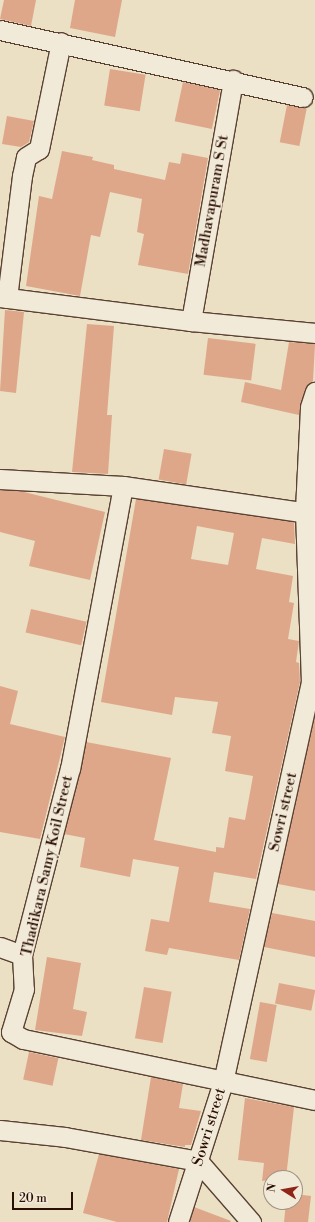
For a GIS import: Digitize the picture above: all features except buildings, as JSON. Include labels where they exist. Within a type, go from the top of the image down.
[{"type":"street","points":[[0,30],[233,80],[303,97]]},
{"type":"street","points":[[61,42],[38,149],[26,158],[4,298],[191,321],[315,332]]},
{"type":"street","name":"Madhavapuram S St","points":[[191,321],[233,80]]},
{"type":"street","name":"Sowri street","points":[[178,1222],[223,1082],[313,683],[310,512],[314,402]]},
{"type":"street","points":[[0,479],[123,486],[310,512]]},
{"type":"street","name":"Thadikara Samy Koil Street","points":[[123,486],[70,768],[22,955],[24,989],[13,1035],[223,1082],[315,1100]]},
{"type":"street","points":[[0,947],[22,955]]},
{"type":"street","points":[[0,1130],[65,1137],[198,1161],[251,1222]]}]
